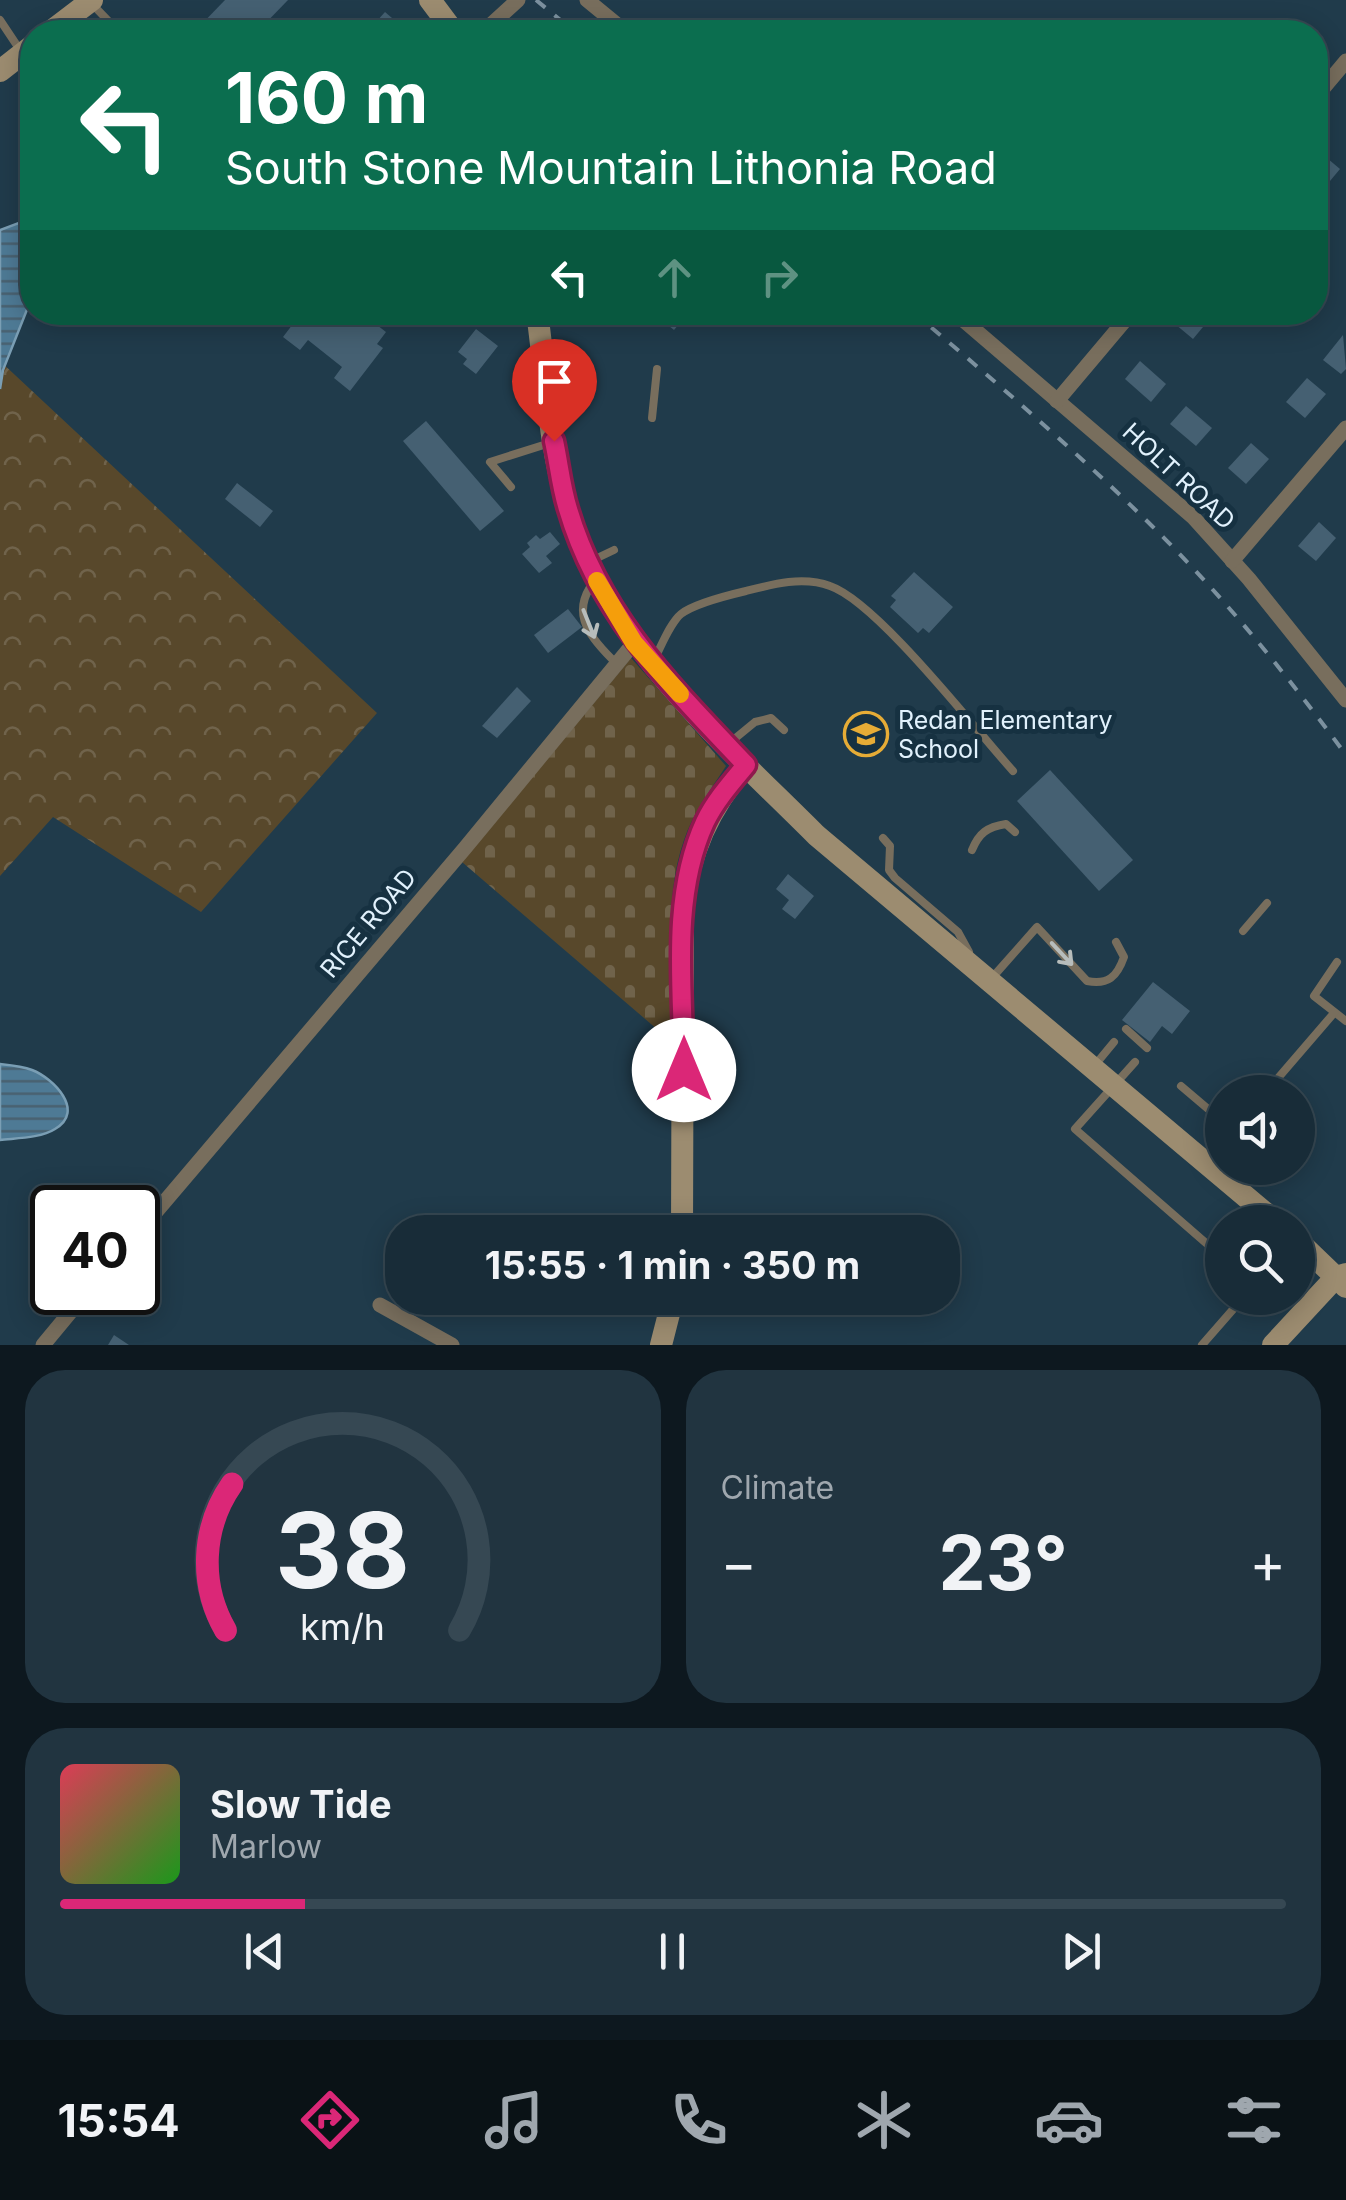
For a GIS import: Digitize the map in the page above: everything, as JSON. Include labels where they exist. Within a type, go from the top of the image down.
[{"type":"main road","points":[[66,20],[91,1]]},
{"type":"main road","points":[[0,71],[20,55]]},
{"type":"main road","points":[[540,325],[554,441],[568,510],[592,571],[634,643],[746,765],[865,879],[986,975],[1205,1162]]},
{"type":"main road","points":[[682,1215],[686,878],[707,818],[746,765]]},
{"type":"main road","points":[[1232,1185],[1256,1205]]},
{"type":"main road","points":[[1272,1345],[1343,1279],[1315,1255]]},
{"type":"main road","points":[[662,1345],[669,1315]]},
{"type":"street","points":[[497,20],[518,0]]},
{"type":"street","points":[[587,0],[611,20]]},
{"type":"street","points":[[1328,82],[1346,61]]},
{"type":"street","name":"HOLT ROAD","points":[[969,325],[1193,517],[1346,700]]},
{"type":"street","points":[[1058,401],[1121,325]]},
{"type":"street","points":[[1232,561],[1346,428]]},
{"type":"street","name":"RICE ROAD","points":[[160,1207],[634,643]]},
{"type":"street","points":[[380,1305],[452,1345]]},
{"type":"street","points":[[44,1345],[69,1315]]},
{"type":"lane","points":[[91,1],[108,20]]},
{"type":"lane","points":[[0,20],[20,42]]},
{"type":"lane","points":[[652,418],[656,369]]},
{"type":"lane","points":[[511,488],[490,462],[554,441]]},
{"type":"lane","points":[[614,550],[592,571],[582,614],[589,631],[617,664]]},
{"type":"lane","points":[[652,664],[681,614],[721,597],[767,586],[800,580],[830,586],[852,598],[891,634],[1013,772]]},
{"type":"lane","points":[[727,745],[755,722],[771,718],[784,730]]},
{"type":"lane","points":[[972,850],[977,838],[989,827],[1006,824],[1016,832]]},
{"type":"lane","points":[[883,838],[890,846],[889,870],[895,878],[958,932],[986,975],[1037,927],[1087,980],[1109,981],[1124,957],[1116,942]]},
{"type":"lane","points":[[1243,931],[1267,902]]},
{"type":"lane","points":[[1337,962],[1314,996],[1346,1021]]},
{"type":"lane","points":[[1281,1075],[1334,1013]]},
{"type":"lane","points":[[1126,1029],[1146,1048]]},
{"type":"lane","points":[[1093,1067],[1114,1042]]},
{"type":"lane","points":[[1134,1062],[1076,1128],[1205,1242]]},
{"type":"lane","points":[[1181,1086],[1205,1106]]},
{"type":"lane","points":[[1202,1345],[1228,1315]]},
{"type":"green space","points":[[0,361],[377,713],[201,912],[53,817],[0,876]]},
{"type":"green space","points":[[631,658],[726,766],[692,820],[677,863],[670,940],[672,1042],[462,862]]},
{"type":"water","points":[[20,222],[21,325],[3,370],[0,389],[0,230]]},
{"type":"water","points":[[0,1064],[28,1069],[57,1087],[67,1105],[64,1122],[43,1134],[0,1140]]},
{"type":"building","points":[[225,0],[288,0],[269,20],[206,20]]},
{"type":"building","points":[[385,12],[394,20],[378,20]]},
{"type":"building","points":[[1328,159],[1340,169],[1328,183]]},
{"type":"building","points":[[292,325],[377,325],[386,332],[377,344],[383,348],[350,391],[334,378],[342,367],[308,340],[300,350],[283,337]]},
{"type":"building","points":[[1176,325],[1205,325],[1193,339]]},
{"type":"building","points":[[476,329],[498,346],[476,374],[463,364],[467,359],[458,352]]},
{"type":"building","points":[[1343,335],[1346,369],[1341,374],[1323,360]]},
{"type":"building","points":[[1140,361],[1166,384],[1151,402],[1125,379]]},
{"type":"building","points":[[1307,378],[1326,394],[1305,418],[1286,402]]},
{"type":"building","points":[[1186,406],[1212,428],[1196,446],[1170,424]]},
{"type":"building","points":[[426,421],[504,511],[480,531],[403,441]]},
{"type":"building","points":[[1251,443],[1269,459],[1246,484],[1228,468]]},
{"type":"building","points":[[237,483],[273,511],[260,527],[225,499]]},
{"type":"building","points":[[1319,522],[1336,538],[1316,561],[1298,546]]},
{"type":"building","points":[[550,532],[560,544],[546,556],[552,563],[539,573],[522,554],[536,535],[540,539]]},
{"type":"building","points":[[914,572],[953,607],[929,633],[923,628],[918,633],[890,607],[896,600],[891,596]]},
{"type":"building","points":[[568,609],[582,627],[548,653],[534,635]]},
{"type":"building","points":[[517,687],[531,701],[497,738],[482,726]]},
{"type":"building","points":[[1050,770],[1133,860],[1099,891],[1017,801]]},
{"type":"building","points":[[788,874],[814,896],[795,919],[782,909],[789,900],[776,889]]},
{"type":"building","points":[[1153,982],[1190,1011],[1172,1034],[1162,1026],[1150,1042],[1122,1020]]},
{"type":"building","points":[[114,1335],[129,1345],[108,1345]]},
{"type":"railway","points":[[536,0],[560,20]]},
{"type":"railway","points":[[928,325],[1065,444],[1179,554],[1254,637],[1346,755]]},
{"type":"slow traffic","points":[[597,581],[634,643],[680,694]]},
{"type":"place","name":"Redan Elementary School","points":[[866,734]]},
{"type":"route","points":[[554,441],[568,510],[597,582],[634,643],[746,765],[707,818],[686,878],[684,1070]]}]
